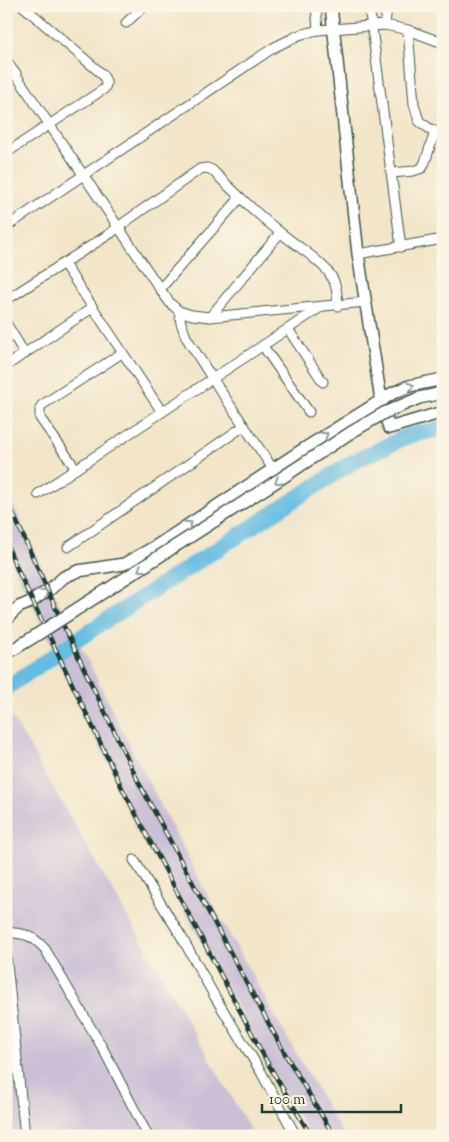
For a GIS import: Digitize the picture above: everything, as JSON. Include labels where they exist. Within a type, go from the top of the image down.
[{"type":"street","points":[[6,153],[104,89],[107,84],[102,74],[23,6]]},
{"type":"street","points":[[126,23],[144,6]]},
{"type":"street","points":[[316,6],[318,30]]},
{"type":"street","points":[[331,6],[358,254],[381,400],[389,428],[443,412]]},
{"type":"street","points":[[369,6],[401,247]]},
{"type":"street","points":[[385,25],[387,6]]},
{"type":"street","points":[[6,226],[273,48],[300,35],[334,28],[385,25],[408,30],[443,43]]},
{"type":"street","points":[[392,173],[413,172],[422,168],[439,133],[419,121],[414,104],[408,30]]},
{"type":"street","points":[[6,60],[160,290],[179,311],[210,317],[366,302]]},
{"type":"street","points":[[6,79],[16,73]]},
{"type":"street","points":[[6,300],[111,233],[118,226],[200,169],[207,168],[212,170],[240,198],[328,272],[337,288],[338,306]]},
{"type":"street","points":[[160,290],[240,198]]},
{"type":"street","points":[[210,317],[280,233]]},
{"type":"street","points":[[358,254],[443,239]]},
{"type":"street","points":[[64,264],[162,412]]},
{"type":"street","points":[[38,494],[321,307]]},
{"type":"street","points":[[6,366],[92,308]]},
{"type":"street","points":[[179,311],[186,337],[274,469]]},
{"type":"street","points":[[6,322],[25,354]]},
{"type":"street","points":[[288,329],[323,382]]},
{"type":"street","points":[[262,346],[309,412]]},
{"type":"street","points":[[76,469],[40,418],[40,409],[42,405],[122,353]]},
{"type":"street","points":[[6,621],[19,607],[33,601],[48,591],[64,577],[78,571],[124,564],[156,546],[393,393],[409,386],[443,379]]},
{"type":"street","points":[[6,654],[280,479],[350,432],[384,413],[419,398],[443,393]]},
{"type":"street","points":[[68,547],[244,426]]},
{"type":"street","points":[[134,860],[261,1072],[296,1136]]},
{"type":"street","points":[[6,932],[24,934],[36,939],[45,949],[102,1047],[148,1136]]},
{"type":"street","points":[[6,954],[25,1136]]},
{"type":"shaded area","points":[[6,486],[74,635],[53,647],[6,552]]},
{"type":"shaded area","points":[[80,645],[205,890],[344,1136],[310,1136],[195,931],[125,797],[58,662]]},
{"type":"shaded area","points":[[13,718],[254,1136],[6,1136],[6,721]]},
{"type":"waterway","points":[[6,688],[93,629],[353,462],[408,436],[443,428]]},
{"type":"railway","points":[[6,498],[66,631],[139,783],[284,1052],[334,1136]]},
{"type":"railway","points":[[6,543],[123,790],[267,1062],[311,1136]]}]
